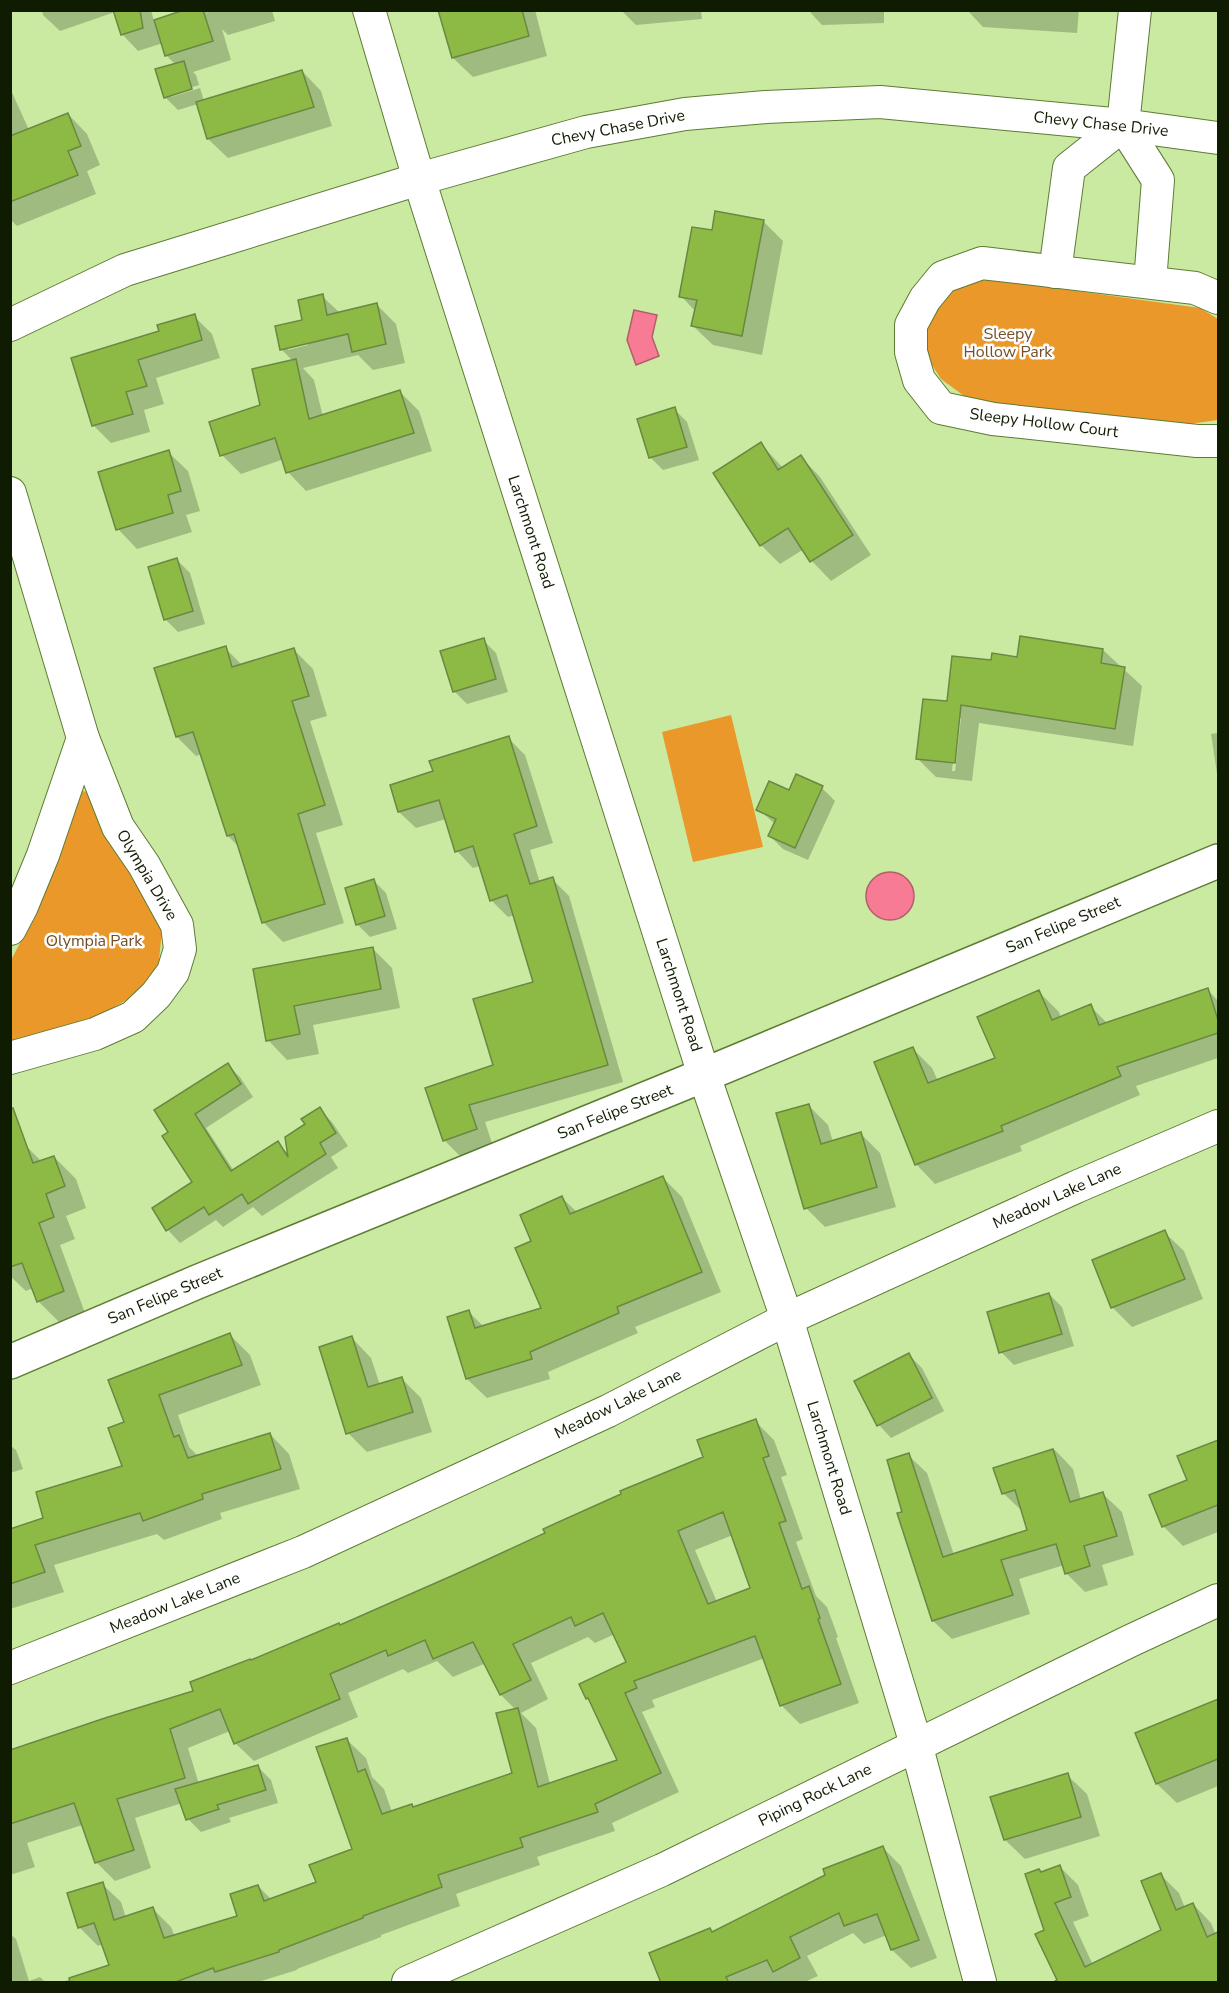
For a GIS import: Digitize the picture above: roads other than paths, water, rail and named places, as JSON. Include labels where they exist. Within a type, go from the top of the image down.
[{"type":"main road","name":"San Felipe Street","points":[[10,1362],[197,1282],[704,1075],[1218,861]]},
{"type":"street","name":"Larchmont Road","points":[[369,10],[419,179],[704,1075],[787,1319],[916,1744],[980,1983]]},
{"type":"street","points":[[1136,10],[1123,125],[1158,180],[1150,282]]},
{"type":"street","name":"Chevy Chase Drive","points":[[10,325],[125,270],[419,179],[586,132],[685,114],[766,107],[880,102],[1123,125],[1218,138]]},
{"type":"street","points":[[1054,272],[1070,168],[1123,125]]},
{"type":"street","name":"Sleepy Hollow Court","points":[[1218,298],[1195,288],[982,263],[943,277],[931,291],[911,325],[911,352],[919,380],[941,408],[993,419],[1197,441],[1218,441]]},
{"type":"street","name":"Olympia Drive","points":[[10,493],[83,738],[118,827],[144,865],[177,925],[180,949],[173,972],[156,995],[132,1017],[95,1034],[10,1058]]},
{"type":"street","points":[[10,929],[43,855],[83,738]]},
{"type":"street","name":"Meadow Lake Lane","points":[[10,1668],[303,1552],[608,1411],[787,1319],[1218,1125]]},
{"type":"street","name":"Piping Rock Lane","points":[[408,1983],[662,1870],[916,1744],[1218,1600]]},
{"type":"park label","name":"Sleepy Hollow Park","points":[[1008,343]]},
{"type":"park label","name":"Olympia Park","points":[[94,941]]}]
